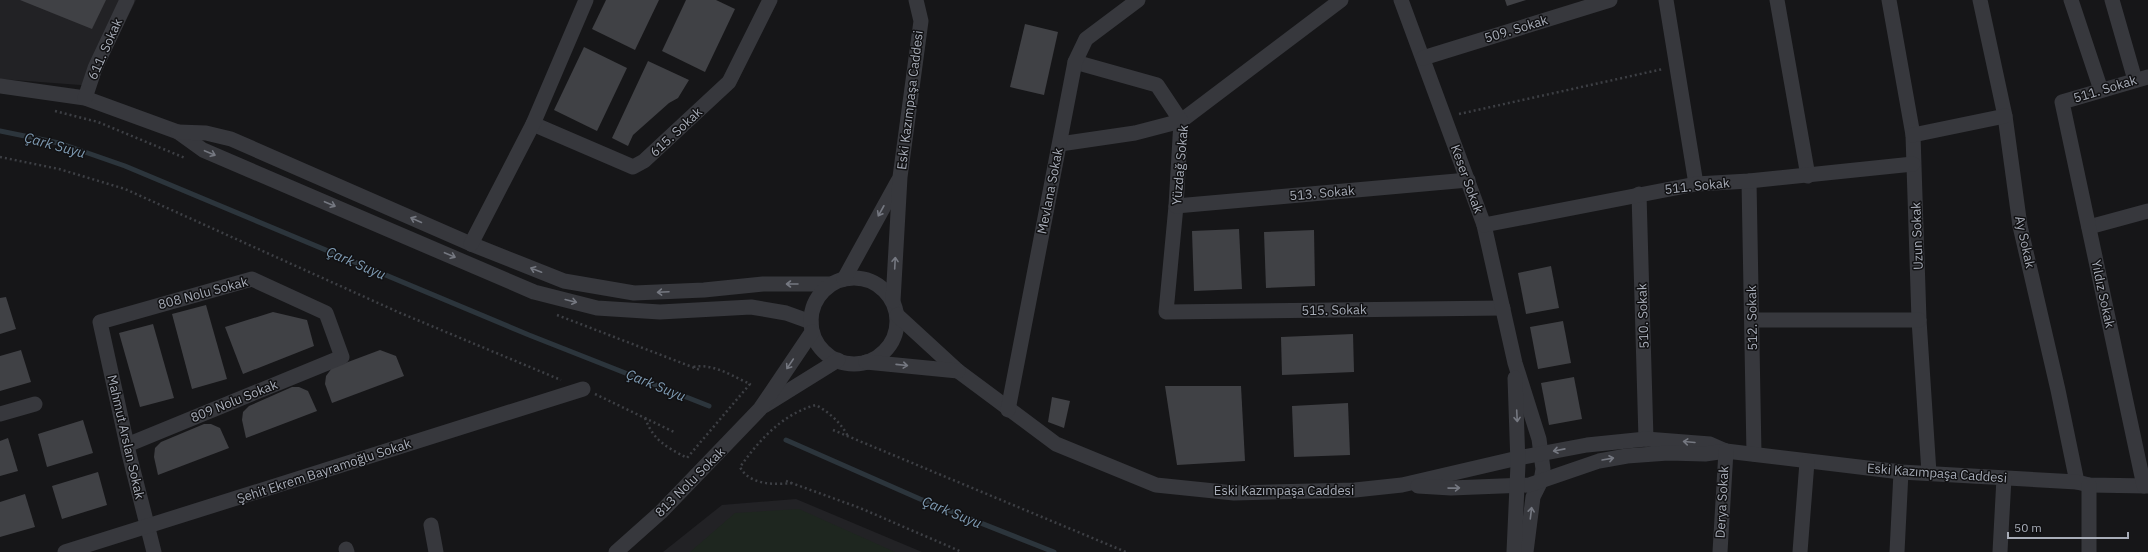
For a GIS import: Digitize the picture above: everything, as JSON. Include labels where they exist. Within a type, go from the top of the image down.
[{"type":"street","name":"611. Sokak","points":[[85,98],[95,68],[127,0]]},
{"type":"street","points":[[471,244],[533,124],[586,0]]},
{"type":"street","name":"615. Sokak","points":[[533,124],[633,167],[644,161],[729,82],[770,0]]},
{"type":"street","name":"Eski Kazımpaşa Caddesi","points":[[916,0],[920,21],[900,177],[895,308],[958,371],[1008,410],[1056,444],[1156,485],[1234,493],[1355,490],[1402,485],[1542,453],[1587,445],[1646,439],[1710,444],[1726,451]]},
{"type":"street","name":"Mevlana Sokak","points":[[1008,410],[1075,62],[1086,39],[1138,0]]},
{"type":"street","name":"Yüzdağ Sokak","points":[[1166,312],[1176,206],[1181,121],[1341,0]]},
{"type":"street","name":"Keser Sokak","points":[[1400,0],[1423,58],[1484,225],[1514,363]]},
{"type":"street","name":"509. Sokak","points":[[1423,58],[1610,0]]},
{"type":"street","points":[[1666,0],[1696,184]]},
{"type":"street","points":[[1777,0],[1808,176]]},
{"type":"street","name":"Uzun Sokak","points":[[1889,0],[1914,135],[1913,164],[1919,320],[1929,473]]},
{"type":"street","name":"Ay Sokak","points":[[1980,0],[2005,116],[2020,226],[2058,390],[2083,484],[2089,552]]},
{"type":"street","points":[[2071,0],[2101,90]]},
{"type":"street","points":[[2112,0],[2141,78]]},
{"type":"street","points":[[1060,144],[1135,133],[1181,121],[1157,86],[1075,62]]},
{"type":"street","name":"511. Sokak","points":[[2062,102],[2141,78]]},
{"type":"street","points":[[0,86],[85,98],[178,132],[203,150],[534,292],[597,308],[660,312],[751,307],[786,312],[812,327]]},
{"type":"street","name":"Yıldız Sokak","points":[[2062,102],[2146,486]]},
{"type":"street","points":[[1914,135],[2005,116]]},
{"type":"street","points":[[178,132],[206,133],[231,139],[471,244],[564,281],[634,293],[704,290],[763,284],[838,281],[859,278],[872,282],[884,290],[895,308],[896,328],[892,340],[885,350],[875,358],[863,362]]},
{"type":"street","name":"511. Sokak","points":[[1484,225],[1696,184],[1808,176],[1913,164]]},
{"type":"street","name":"Eski Kazımpaşa Caddesi","points":[[838,281],[900,177]]},
{"type":"street","name":"513. Sokak","points":[[1176,206],[1468,180]]},
{"type":"street","name":"512. Sokak","points":[[1749,181],[1753,320],[1754,454]]},
{"type":"street","name":"510. Sokak","points":[[1639,194],[1646,439]]},
{"type":"street","points":[[2089,227],[2148,211]]},
{"type":"street","name":"808 Nolu Sokak","points":[[100,322],[252,279],[326,313],[342,357]]},
{"type":"street","points":[[838,281],[820,294],[813,307],[812,327],[818,344],[826,354],[838,360],[850,363],[863,362],[958,371]]},
{"type":"street","name":"515. Sokak","points":[[1166,312],[1503,308]]},
{"type":"street","points":[[1753,320],[1919,320]]},
{"type":"street","name":"Mahmut Arslan Sokak","points":[[100,322],[146,527],[154,552]]},
{"type":"street","points":[[760,409],[812,327]]},
{"type":"street","name":"809 Nolu Sokak","points":[[127,445],[342,357]]},
{"type":"street","points":[[760,409],[838,360]]},
{"type":"street","points":[[1514,363],[1531,410],[1542,453],[1543,469],[1541,481],[1532,497],[1526,552]]},
{"type":"street","points":[[1514,363],[1518,458],[1514,552]]},
{"type":"street","name":"Şehit Ekrem Bayramoğlu Sokak","points":[[65,552],[583,389]]},
{"type":"street","points":[[0,414],[35,404]]},
{"type":"street","name":"813 Nolu Sokak","points":[[616,552],[661,512],[760,409]]},
{"type":"street","name":"Eski Kazımpaşa Caddesi","points":[[1402,485],[1451,488],[1517,485],[1541,481],[1599,460],[1668,453],[1705,454],[1726,451],[1807,462],[1901,472],[2083,484],[2146,486]]},
{"type":"street","name":"Derya Sokak","points":[[1720,552],[1726,451]]},
{"type":"street","points":[[1800,552],[1807,462]]},
{"type":"street","points":[[1897,552],[1901,472]]},
{"type":"street","points":[[2000,552],[2004,478]]},
{"type":"street","points":[[431,525],[436,552]]},
{"type":"path","points":[[1445,117],[1677,66]]},
{"type":"path","points":[[0,157],[60,169],[125,189],[398,312],[583,389],[676,433]]},
{"type":"path","points":[[645,418],[651,434],[669,448],[687,458],[750,384],[718,369],[700,366],[692,367]]},
{"type":"path","points":[[792,483],[776,485],[756,480],[743,473],[740,467],[748,455],[784,420],[802,409],[816,406],[827,411],[842,426],[849,437]]},
{"type":"path","points":[[833,430],[1126,552]]},
{"type":"path","points":[[786,481],[860,508],[962,552]]},
{"type":"shaded area","points":[[0,0],[136,0],[94,86],[0,79]]},
{"type":"shaded area","points":[[796,499],[922,552],[663,552],[722,505]]},
{"type":"shaded area","points":[[799,509],[895,552],[690,552],[735,513]]},
{"type":"building","points":[[20,0],[106,0],[92,29]]},
{"type":"building","points":[[606,0],[659,0],[635,50],[592,29]]},
{"type":"building","points":[[686,0],[716,0],[735,9],[705,72],[662,51]]},
{"type":"building","points":[[1505,0],[1526,0],[1507,6]]},
{"type":"building","points":[[1025,24],[1058,32],[1044,95],[1010,87]]},
{"type":"building","points":[[584,47],[627,68],[597,131],[554,110]]},
{"type":"building","points":[[648,61],[689,80],[678,98],[669,103],[633,135],[628,146],[612,138]]},
{"type":"building","points":[[1239,229],[1242,289],[1194,291],[1192,231]]},
{"type":"building","points":[[1314,230],[1315,286],[1266,288],[1264,232]]},
{"type":"building","points":[[1551,266],[1559,308],[1526,314],[1518,273]]},
{"type":"building","points":[[6,297],[16,329],[0,334],[0,298]]},
{"type":"building","points":[[206,305],[227,379],[192,389],[172,314]]},
{"type":"building","points":[[273,312],[307,320],[314,346],[243,374],[225,327]]},
{"type":"building","points":[[1563,321],[1571,363],[1538,369],[1530,327]]},
{"type":"building","points":[[153,324],[174,398],[140,407],[119,333]]},
{"type":"building","points":[[1353,334],[1354,372],[1282,375],[1281,337]]},
{"type":"building","points":[[21,350],[31,382],[0,391],[0,356]]},
{"type":"building","points":[[380,350],[396,356],[404,376],[332,403],[325,384],[326,376],[332,368]]},
{"type":"building","points":[[1574,377],[1582,419],[1549,425],[1541,383]]},
{"type":"building","points":[[1165,386],[1241,386],[1245,461],[1177,465]]},
{"type":"building","points":[[292,387],[299,387],[308,391],[317,411],[246,438],[242,420],[243,412],[249,406]]},
{"type":"building","points":[[1052,397],[1070,401],[1064,428],[1048,422]]},
{"type":"building","points":[[1348,403],[1350,455],[1294,457],[1292,406]]},
{"type":"building","points":[[83,420],[93,453],[47,467],[38,434]]},
{"type":"building","points":[[204,424],[211,424],[220,428],[229,448],[158,475],[154,457],[155,448],[161,442]]},
{"type":"building","points":[[8,438],[18,471],[0,476],[0,441]]},
{"type":"building","points":[[98,472],[107,505],[62,519],[52,486]]},
{"type":"building","points":[[25,494],[35,527],[0,537],[0,502]]},
{"type":"waterway","name":"Çark Suyu","points":[[0,131],[59,143],[125,166],[529,335],[709,406]]},
{"type":"waterway","name":"Çark Suyu","points":[[786,440],[920,499],[1054,552]]}]
